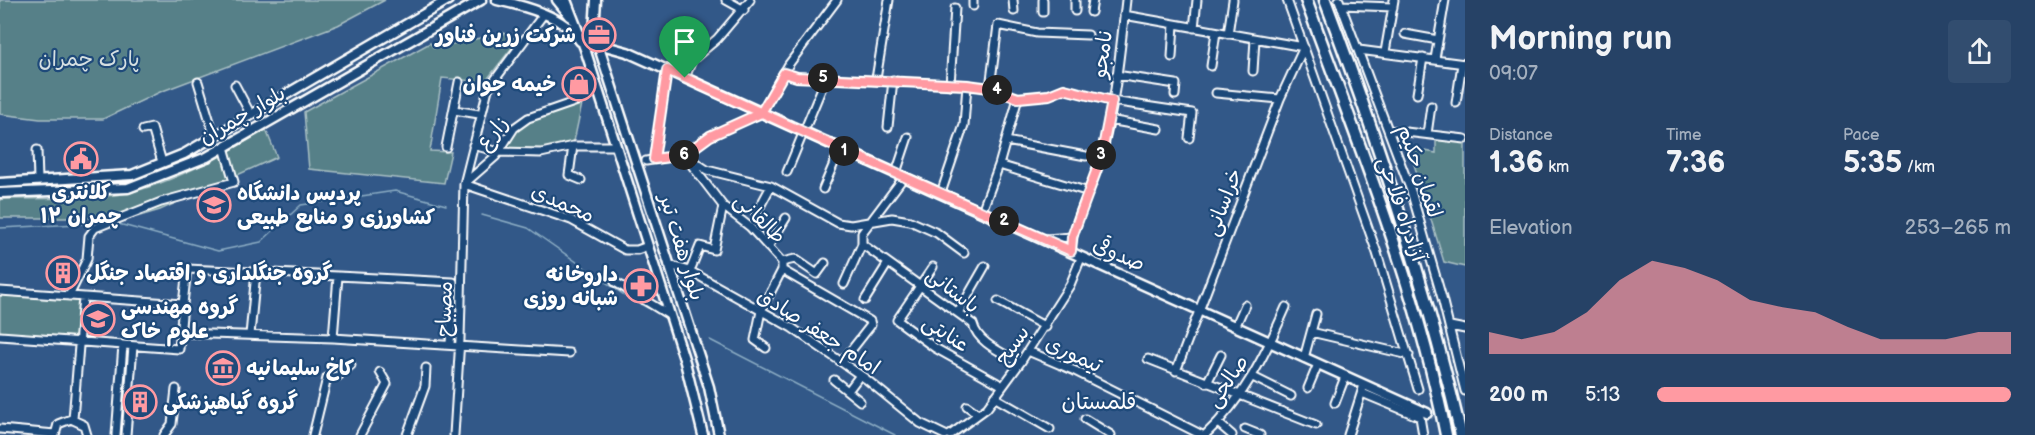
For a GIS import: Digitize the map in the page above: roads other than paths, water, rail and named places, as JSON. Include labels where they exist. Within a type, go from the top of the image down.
[{"type":"highway","name":"آزادراه فلاحی","points":[[1306,0],[1393,236],[1419,324],[1446,435]]},
{"type":"highway","name":"آزادراه فلاحی","points":[[1325,0],[1364,102],[1417,261],[1461,435]]},
{"type":"main road","name":"بلوار چمران","points":[[0,183],[132,175],[215,138],[447,0]]},
{"type":"main road","name":"بلوار چمران","points":[[0,193],[128,188],[178,170],[224,147],[481,0]]},
{"type":"main road","name":"بلوار هفت تیر","points":[[497,0],[543,15],[570,29],[585,49]]},
{"type":"main road","points":[[557,0],[576,23]]},
{"type":"main road","name":"بلوار هفت تیر","points":[[566,0],[585,49],[696,398],[703,435]]},
{"type":"main road","points":[[590,0],[593,21]]},
{"type":"main road","name":"بلوار هفت تیر","points":[[596,0],[593,21],[598,44],[709,387],[719,435]]},
{"type":"main road","name":"صدوقی","points":[[598,44],[627,52],[805,134],[1071,251],[1081,258],[1236,325],[1345,377],[1363,389],[1427,412]]},
{"type":"main road","points":[[665,301],[674,305],[679,298]]},
{"type":"main road","points":[[670,316],[680,311],[684,315]]},
{"type":"street","points":[[726,0],[744,10]]},
{"type":"street","points":[[685,78],[693,60],[717,39],[744,10],[750,0]]},
{"type":"street","points":[[667,70],[650,160],[684,155],[710,136],[761,113],[784,73],[837,0]]},
{"type":"street","points":[[876,79],[889,0]]},
{"type":"street","points":[[1013,0],[1014,11]]},
{"type":"street","points":[[1043,0],[1043,12]]},
{"type":"street","points":[[1075,0],[1075,11]]},
{"type":"street","points":[[1092,12],[1093,0]]},
{"type":"street","name":"نامجو","points":[[1071,251],[1072,237],[1089,192],[1109,120],[1126,0]]},
{"type":"street","points":[[1194,28],[1197,0]]},
{"type":"street","points":[[1228,34],[1233,0]]},
{"type":"street","points":[[1287,0],[1342,150],[1418,389]]},
{"type":"street","points":[[1435,59],[1444,0]]},
{"type":"street","points":[[1340,2],[1394,3],[1385,52]]},
{"type":"street","name":"لقمان حکیم","points":[[1340,2],[1389,130],[1430,252],[1465,391]]},
{"type":"street","points":[[950,85],[955,8]]},
{"type":"street","name":"مصباح","points":[[454,435],[460,345],[464,184],[479,114],[488,89],[543,15]]},
{"type":"street","points":[[1124,15],[1304,47]]},
{"type":"street","points":[[1172,57],[1174,24]]},
{"type":"street","points":[[990,88],[998,25],[1036,33],[1088,35]]},
{"type":"street","points":[[1211,66],[1216,32]]},
{"type":"street","points":[[1405,34],[1438,40]]},
{"type":"street","points":[[1253,71],[1256,39]]},
{"type":"street","name":"خراسانی","points":[[1176,371],[1280,99],[1304,47]]},
{"type":"street","points":[[1359,50],[1464,64],[1456,104]]},
{"type":"street","points":[[1417,94],[1423,58]]},
{"type":"street","points":[[784,73],[797,77],[967,85],[990,88],[1018,98],[1049,95],[1064,89],[1112,101],[1192,113],[1189,138]]},
{"type":"street","points":[[1116,75],[1176,84],[1175,95]]},
{"type":"street","points":[[787,172],[805,134],[825,78]]},
{"type":"street","points":[[888,127],[893,80]]},
{"type":"street","points":[[198,82],[215,138]]},
{"type":"street","points":[[446,147],[459,82]]},
{"type":"street","points":[[235,85],[251,115]]},
{"type":"street","points":[[941,193],[964,125],[967,85]]},
{"type":"street","points":[[1216,93],[1280,99]]},
{"type":"street","points":[[982,211],[999,165],[1018,98]]},
{"type":"street","name":"زارع","points":[[464,184],[499,152],[514,128],[528,118],[583,99]]},
{"type":"street","points":[[1427,134],[1431,106]]},
{"type":"street","points":[[454,110],[479,114]]},
{"type":"street","points":[[1109,120],[1159,129]]},
{"type":"street","points":[[143,130],[152,128],[162,162]]},
{"type":"street","points":[[1389,130],[1465,139]]},
{"type":"street","points":[[844,284],[862,244],[862,233],[900,175],[908,137]]},
{"type":"street","points":[[1006,141],[1086,156]]},
{"type":"street","points":[[473,145],[499,152],[541,153],[573,146],[616,146]]},
{"type":"street","points":[[573,146],[569,175],[581,180]]},
{"type":"street","points":[[69,296],[87,259],[88,236],[95,228],[161,202],[234,182],[224,147]]},
{"type":"street","points":[[823,189],[840,149]]},
{"type":"street","points":[[37,150],[38,180]]},
{"type":"street","points":[[684,155],[707,170],[771,186],[838,223],[851,225],[892,218],[910,221],[937,233],[964,253]]},
{"type":"street","name":"طالقانی","points":[[684,155],[723,206],[750,227],[782,266],[761,311],[755,340],[766,348]]},
{"type":"street","points":[[999,165],[1089,192]]},
{"type":"street","name":"محمدی","points":[[464,184],[571,220],[625,250],[637,250],[648,246]]},
{"type":"street","points":[[750,227],[771,186]]},
{"type":"street","points":[[690,272],[700,246],[714,250],[723,206]]},
{"type":"street","points":[[768,247],[786,218]]},
{"type":"street","points":[[1046,240],[1063,240],[1072,237]]},
{"type":"street","name":"باستانی","points":[[862,244],[974,324],[976,334],[986,342],[1020,363]]},
{"type":"street","name":"بسیح","points":[[950,435],[978,414],[1003,386],[1046,327],[1070,285],[1081,258]]},
{"type":"street","points":[[825,263],[817,274],[795,259],[782,266],[871,323],[842,362]]},
{"type":"street","points":[[865,300],[888,263]]},
{"type":"street","name":"امام جعفر صادق","points":[[669,265],[690,272],[761,311],[842,362],[920,423],[945,435]]},
{"type":"street","points":[[958,313],[985,266]]},
{"type":"street","name":"عنایتی","points":[[933,267],[897,318],[898,321],[935,348],[1003,386]]},
{"type":"street","points":[[0,336],[179,349],[187,269],[453,282],[450,345]]},
{"type":"street","points":[[250,335],[256,272]]},
{"type":"street","points":[[333,338],[338,276]]},
{"type":"street","points":[[615,282],[670,316]]},
{"type":"street","points":[[0,291],[183,304]]},
{"type":"street","points":[[73,419],[83,297]]},
{"type":"street","points":[[998,301],[1046,327]]},
{"type":"street","points":[[1236,325],[1245,304]]},
{"type":"street","name":"صالحی","points":[[1204,435],[1218,423],[1240,397],[1253,377],[1286,308]]},
{"type":"street","points":[[1304,358],[1316,314]]},
{"type":"street","points":[[1450,326],[1465,329]]},
{"type":"street","points":[[1311,332],[1409,355]]},
{"type":"street","points":[[180,333],[333,338],[569,353]]},
{"type":"street","points":[[116,435],[123,345]]},
{"type":"street","points":[[126,435],[133,346]]},
{"type":"street","name":"تیموری","points":[[1028,351],[1075,371],[1204,435]]},
{"type":"street","points":[[1207,383],[1221,355]]},
{"type":"street","points":[[1148,359],[1316,425]]},
{"type":"street","points":[[1308,388],[1318,364]]},
{"type":"street","points":[[313,435],[327,378],[338,376],[351,365]]},
{"type":"street","points":[[407,435],[425,386],[426,368]]},
{"type":"street","points":[[360,435],[387,384],[380,372]]},
{"type":"street","points":[[848,390],[860,375]]},
{"type":"street","points":[[1253,377],[1291,396]]},
{"type":"street","points":[[1335,403],[1345,377]]},
{"type":"street","points":[[834,380],[860,401]]},
{"type":"street","points":[[164,435],[172,424],[176,389]]},
{"type":"street","points":[[1348,435],[1363,389],[1420,417],[1423,435]]},
{"type":"street","points":[[994,397],[1050,429]]},
{"type":"street","points":[[967,406],[978,414]]},
{"type":"street","points":[[0,429],[24,433],[55,434],[58,424],[64,420],[73,419],[84,425],[87,435]]},
{"type":"street","points":[[1085,419],[1111,435]]},
{"type":"street","points":[[1218,423],[1232,435]]},
{"type":"street","points":[[1245,429],[1260,435]]},
{"type":"waterway","points":[[115,223],[218,251],[261,242],[301,205],[395,191],[446,205]]},
{"type":"waterway","points":[[482,215],[528,228],[624,295],[648,308]]},
{"type":"waterway","points":[[0,228],[98,223]]},
{"type":"waterway","points":[[710,340],[895,435]]},
{"type":"tunnel","points":[[1427,413],[1465,429]]},
{"type":"place","name":"شرکت زرین فناور","points":[[599,35]]},
{"type":"place","name":"خیمه جوان","points":[[579,84]]},
{"type":"place","name":"کلانتری ۱۲ چمران","points":[[81,159]]},
{"type":"place","name":"پردیس دانشگاه کشاورزی و منابع طبیعی","points":[[214,205]]},
{"type":"place","name":"گروه جنگلداری و اقتصاد جنگل","points":[[63,273]]},
{"type":"place","name":"داروخانه شبانه روزی","points":[[641,286]]},
{"type":"place","name":"گروه مهندسی علوم خاک","points":[[98,319]]},
{"type":"place","name":"کاخ سلیمانیه","points":[[223,368]]},
{"type":"place","name":"گروه گیاهپزشکی","points":[[140,402]]},
{"type":"district","name":"قلمستان","points":[[1099,401]]},
{"type":"park label","name":"پارک چمران","points":[[89,59]]}]
